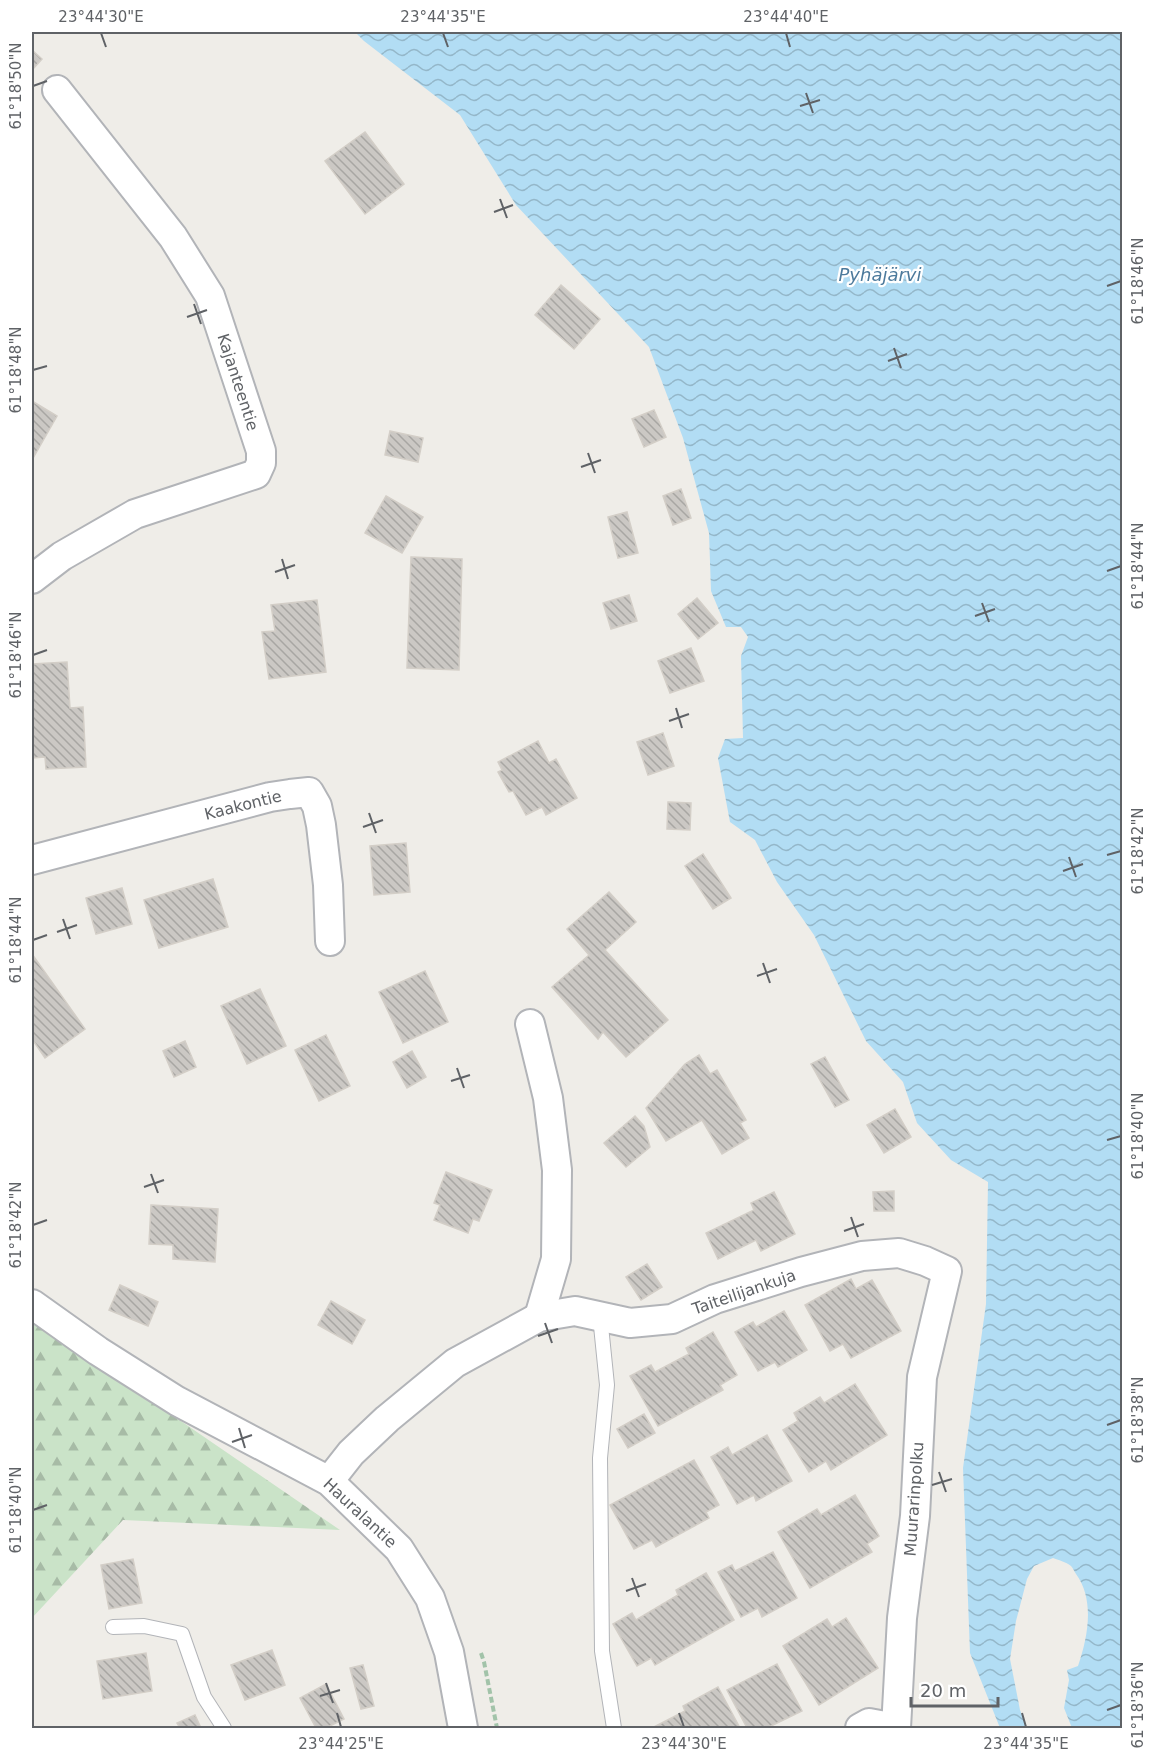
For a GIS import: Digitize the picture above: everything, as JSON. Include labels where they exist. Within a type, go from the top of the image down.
[{"type":"street","name":"Kajanteentie","points":[[32,579],[62,556],[135,514],[256,474],[261,463],[261,451],[210,296],[173,237],[57,90]]},
{"type":"street","name":"Kaakontie","points":[[32,860],[270,797],[309,792],[317,806],[321,825],[328,885],[330,941]]},
{"type":"street","points":[[530,1024],[548,1098],[557,1170],[556,1259],[539,1317]]},
{"type":"street","name":"Taiteilijankuja","points":[[329,1481],[351,1453],[455,1363],[539,1317],[575,1311],[630,1323],[672,1318],[715,1299],[862,1256],[899,1254],[925,1261],[947,1271]]},
{"type":"street","name":"Muurarinpolku","points":[[896,1728],[902,1618],[915,1516],[922,1377],[947,1271]]},
{"type":"street","name":"Hauralantie","points":[[32,1304],[98,1351],[177,1401],[329,1481],[399,1549],[430,1598],[449,1652],[463,1728]]},
{"type":"street","points":[[860,1728],[869,1723],[896,1728]]},
{"type":"lane","points":[[600,1317],[607,1385],[600,1458],[602,1651],[614,1728]]},
{"type":"lane","points":[[113,1627],[144,1626],[182,1634],[204,1697],[224,1728]]},
{"type":"green space","points":[[32,1319],[340,1530],[123,1520],[32,1618]]},
{"type":"water","name":"Pyhäjärvi","points":[[355,32],[1122,32],[1122,1728],[1072,1728],[1064,1708],[1069,1680],[1067,1670],[1078,1666],[1085,1643],[1088,1619],[1086,1595],[1082,1584],[1067,1563],[1053,1558],[1034,1566],[1027,1579],[1016,1621],[1010,1659],[1020,1710],[1027,1728],[1000,1728],[970,1653],[963,1468],[986,1304],[988,1182],[951,1160],[917,1123],[903,1082],[866,1041],[814,935],[777,882],[755,840],[730,822],[718,758],[725,739],[743,738],[741,656],[748,637],[741,627],[726,627],[711,591],[709,533],[683,438],[649,347],[516,205],[460,115]]},
{"type":"building","points":[[32,50],[42,59],[32,70]]},
{"type":"building","points":[[365,132],[404,184],[365,214],[325,161]]},
{"type":"building","points":[[561,285],[600,319],[574,349],[535,315]]},
{"type":"building","points":[[32,401],[57,416],[32,460]]},
{"type":"building","points":[[654,410],[666,437],[644,447],[632,419]]},
{"type":"building","points":[[390,431],[423,438],[418,462],[385,455]]},
{"type":"building","points":[[681,489],[691,518],[673,525],[663,496]]},
{"type":"building","points":[[386,496],[423,517],[402,553],[365,533]]},
{"type":"building","points":[[627,512],[638,553],[618,558],[608,517]]},
{"type":"building","points":[[411,557],[462,559],[459,670],[407,668]]},
{"type":"building","points":[[629,595],[637,621],[611,629],[603,603]]},
{"type":"building","points":[[697,598],[718,623],[698,639],[678,614]]},
{"type":"building","points":[[317,600],[326,672],[269,679],[262,632],[275,631],[271,605]]},
{"type":"building","points":[[691,648],[704,681],[670,693],[658,661]]},
{"type":"building","points":[[67,662],[70,708],[83,707],[86,767],[46,769],[45,757],[32,758],[32,664]]},
{"type":"building","points":[[663,733],[674,766],[648,775],[637,742]]},
{"type":"building","points":[[538,741],[549,763],[556,759],[577,798],[546,815],[542,807],[526,815],[513,791],[509,792],[498,772],[502,770],[498,762]]},
{"type":"building","points":[[668,802],[691,803],[690,830],[667,829]]},
{"type":"building","points":[[406,843],[410,892],[374,895],[370,846]]},
{"type":"building","points":[[703,854],[731,898],[713,909],[685,866]]},
{"type":"building","points":[[213,879],[228,927],[159,948],[144,900]]},
{"type":"building","points":[[122,888],[132,924],[96,934],[86,898]]},
{"type":"building","points":[[609,892],[636,922],[605,950],[668,1020],[626,1057],[603,1032],[598,1039],[552,987],[589,955],[567,929]]},
{"type":"building","points":[[32,954],[85,1029],[45,1058],[32,1039]]},
{"type":"building","points":[[425,971],[448,1022],[403,1043],[379,992]]},
{"type":"building","points":[[260,989],[286,1046],[247,1064],[221,1006]]},
{"type":"building","points":[[326,1035],[350,1086],[319,1101],[295,1050]]},
{"type":"building","points":[[185,1041],[196,1067],[174,1077],[163,1051]]},
{"type":"building","points":[[412,1051],[426,1077],[407,1088],[393,1062]]},
{"type":"building","points":[[699,1055],[710,1074],[717,1070],[746,1120],[740,1123],[749,1138],[722,1154],[702,1120],[666,1141],[646,1108],[685,1064]]},
{"type":"building","points":[[825,1057],[849,1100],[835,1107],[811,1064]]},
{"type":"building","points":[[895,1109],[911,1137],[884,1153],[867,1125]]},
{"type":"building","points":[[635,1116],[644,1126],[650,1147],[626,1167],[604,1143]]},
{"type":"building","points":[[446,1172],[492,1190],[479,1221],[473,1219],[468,1233],[434,1220],[440,1205],[434,1203]]},
{"type":"building","points":[[894,1191],[894,1211],[874,1211],[873,1192]]},
{"type":"building","points":[[774,1192],[795,1234],[761,1251],[756,1240],[718,1259],[706,1233],[754,1210],[751,1203]]},
{"type":"building","points":[[151,1205],[218,1209],[215,1262],[173,1259],[173,1245],[149,1244]]},
{"type":"building","points":[[647,1264],[662,1287],[641,1300],[626,1277]]},
{"type":"building","points":[[851,1279],[856,1289],[872,1280],[901,1331],[851,1358],[843,1344],[830,1351],[805,1305]]},
{"type":"building","points":[[120,1285],[158,1302],[148,1326],[109,1310]]},
{"type":"building","points":[[331,1301],[365,1320],[352,1344],[318,1325]]},
{"type":"building","points":[[784,1311],[807,1350],[778,1367],[775,1362],[758,1371],[735,1332],[753,1322],[756,1327]]},
{"type":"building","points":[[713,1332],[737,1375],[720,1385],[723,1390],[658,1426],[630,1376],[651,1365],[655,1372],[689,1354],[686,1348]]},
{"type":"building","points":[[855,1384],[887,1435],[831,1470],[826,1461],[809,1472],[783,1430],[798,1421],[794,1413],[820,1397],[824,1403]]},
{"type":"building","points":[[644,1414],[655,1433],[628,1448],[617,1429]]},
{"type":"building","points":[[767,1435],[792,1481],[756,1501],[754,1495],[737,1504],[711,1457],[728,1447],[732,1455]]},
{"type":"building","points":[[694,1460],[719,1505],[706,1512],[709,1518],[656,1547],[652,1540],[634,1549],[610,1505]]},
{"type":"building","points":[[855,1495],[879,1536],[867,1544],[872,1552],[810,1588],[778,1532],[817,1509],[821,1515]]},
{"type":"building","points":[[773,1552],[797,1598],[762,1617],[758,1608],[741,1617],[718,1572],[732,1565],[735,1571]]},
{"type":"building","points":[[133,1559],[142,1603],[109,1609],[101,1565]]},
{"type":"building","points":[[706,1573],[734,1620],[655,1665],[651,1658],[637,1666],[613,1624],[632,1613],[636,1620],[678,1595],[676,1590]]},
{"type":"building","points":[[846,1618],[878,1668],[819,1705],[783,1646],[827,1619],[832,1627]]},
{"type":"building","points":[[272,1650],[285,1685],[245,1700],[231,1665]]},
{"type":"building","points":[[146,1653],[152,1691],[103,1699],[97,1661]]},
{"type":"building","points":[[777,1664],[802,1711],[767,1728],[747,1728],[727,1690]]},
{"type":"building","points":[[363,1665],[374,1706],[361,1709],[350,1668]]},
{"type":"building","points":[[326,1684],[344,1719],[326,1728],[316,1728],[300,1698]]},
{"type":"building","points":[[718,1687],[740,1728],[652,1728],[685,1711],[683,1706]]},
{"type":"building","points":[[195,1715],[201,1728],[180,1728],[177,1723]]}]
